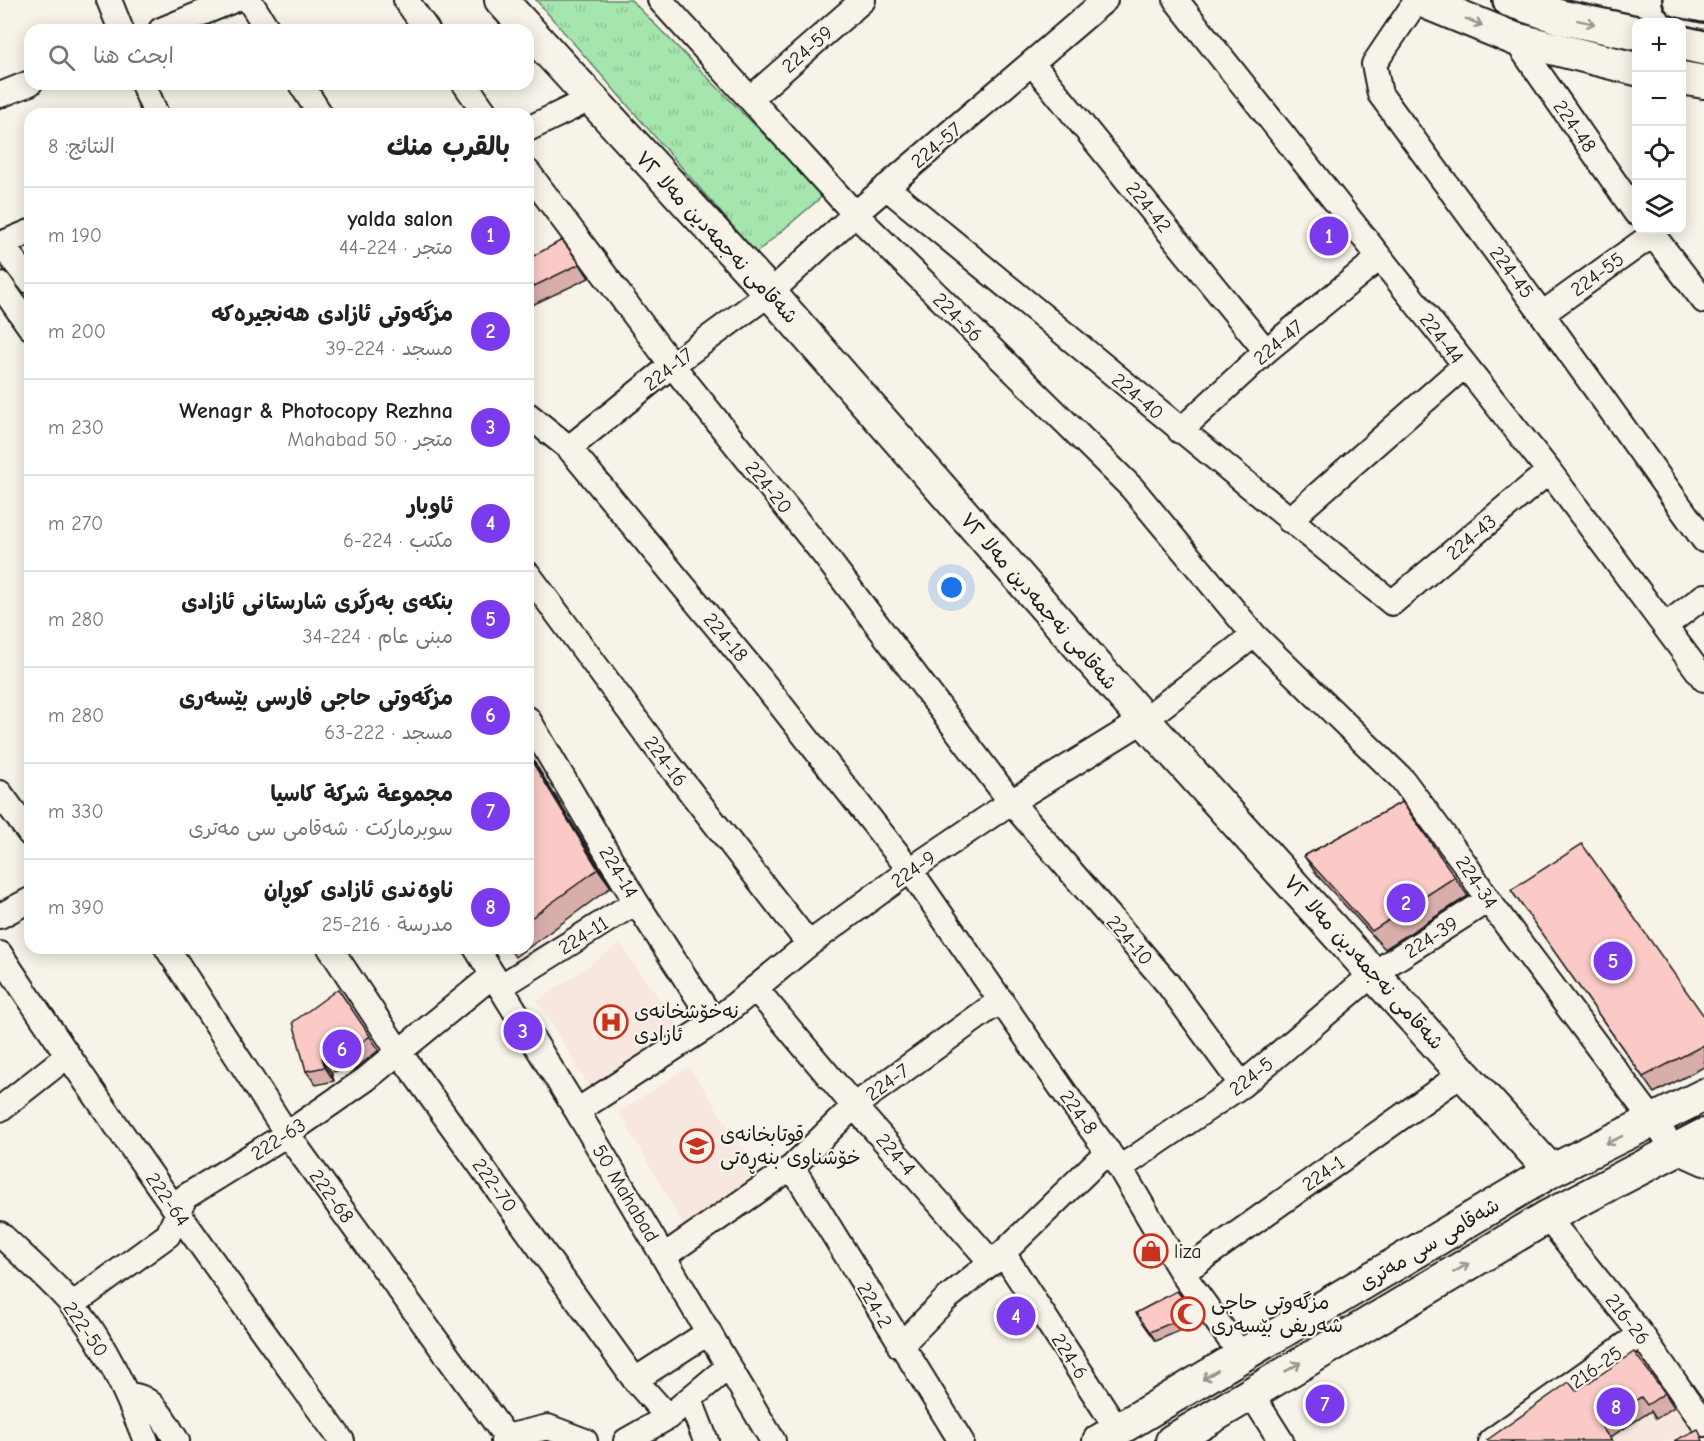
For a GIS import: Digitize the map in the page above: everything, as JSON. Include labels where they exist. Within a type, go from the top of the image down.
[{"type":"highway","points":[[1510,0],[1560,16],[1632,32]]},
{"type":"highway","points":[[1680,0],[1704,5]]},
{"type":"highway","points":[[1686,44],[1704,48]]},
{"type":"main road","name":"شەقامی نەجمەدین مەلا ٧٢","points":[[501,0],[523,24]]},
{"type":"main road","points":[[1419,0],[1515,39],[1632,68]]},
{"type":"main road","name":"شەقامی نەجمەدین مەلا ٧٢","points":[[534,37],[770,293],[1144,720],[1551,1170]]},
{"type":"main road","points":[[1686,79],[1704,82]]},
{"type":"main road","name":"شەقامی سی مەتری","points":[[1108,1435],[1551,1170],[1703,1098]]},
{"type":"main road","name":"شەقامی سی مەتری","points":[[1172,1441],[1250,1392],[1547,1217],[1704,1135]]},
{"type":"street","points":[[109,0],[119,24]]},
{"type":"street","points":[[175,24],[234,0]]},
{"type":"street","points":[[249,0],[264,24]]},
{"type":"street","points":[[406,0],[424,24]]},
{"type":"street","name":"224-56","points":[[661,0],[855,214],[1132,488],[1254,635]]},
{"type":"street","name":"224-59","points":[[751,98],[863,0]]},
{"type":"street","name":"224-57","points":[[770,293],[855,214],[1105,0]]},
{"type":"street","name":"224-44","points":[[1176,0],[1464,366],[1550,471],[1704,679]]},
{"type":"street","name":"224-45","points":[[1419,0],[1374,64],[1380,94],[1704,540]]},
{"type":"street","name":"224-48","points":[[1515,39],[1632,207]]},
{"type":"street","name":"224-42","points":[[1032,63],[1266,351]]},
{"type":"street","points":[[0,95],[24,85]]},
{"type":"street","points":[[146,90],[153,108]]},
{"type":"street","points":[[305,90],[316,108]]},
{"type":"street","points":[[469,90],[482,108]]},
{"type":"street","points":[[534,126],[590,99]]},
{"type":"street","name":"224-20","points":[[534,180],[672,365],[826,557],[1011,802]]},
{"type":"street","name":"224-40","points":[[886,187],[1392,603]]},
{"type":"street","points":[[24,234],[0,243],[24,273]]},
{"type":"street","name":"224-55","points":[[1542,314],[1647,234]]},
{"type":"street","points":[[1652,234],[1704,301]]},
{"type":"street","name":"224-47","points":[[1180,431],[1266,351],[1379,258]]},
{"type":"street","points":[[0,284],[8,312],[24,323]]},
{"type":"street","name":"224-17","points":[[569,448],[672,365],[770,293]]},
{"type":"street","points":[[1289,520],[1464,366]]},
{"type":"street","name":"224-18","points":[[534,421],[569,448],[762,680],[910,870]]},
{"type":"street","name":"224-43","points":[[1392,603],[1550,471]]},
{"type":"street","name":"224-16","points":[[534,582],[668,763],[809,944]]},
{"type":"street","points":[[1665,626],[1704,596]]},
{"type":"street","name":"224-9","points":[[577,1111],[714,1022],[809,944],[910,870],[1011,802],[1144,720],[1254,635]]},
{"type":"street","name":"224-34","points":[[1254,635],[1402,779],[1465,864],[1488,900],[1675,1150]]},
{"type":"street","name":"224-14","points":[[534,730],[636,902],[714,1022]]},
{"type":"street","points":[[0,793],[24,826]]},
{"type":"street","name":"224-10","points":[[1011,802],[1167,984],[1242,1085]]},
{"type":"street","name":"224-8","points":[[910,870],[1114,1159],[1182,1273],[1242,1356]]},
{"type":"street","name":"224-39","points":[[1374,973],[1488,900]]},
{"type":"street","name":"224-11","points":[[496,981],[636,902]]},
{"type":"street","points":[[0,916],[24,903]]},
{"type":"street","name":"222-64","points":[[0,954],[178,1214],[342,1441]]},
{"type":"street","name":"222-68","points":[[171,954],[287,1134],[505,1439]]},
{"type":"street","name":"222-70","points":[[334,954],[399,1052],[634,1380],[668,1417]]},
{"type":"street","name":"50 Mahabad","points":[[480,954],[577,1111],[773,1441]]},
{"type":"street","name":"224-5","points":[[900,1346],[945,1300],[1114,1159],[1242,1085],[1374,973]]},
{"type":"street","name":"222-63","points":[[72,1305],[168,1235],[185,1197],[287,1134],[366,1079],[496,981]]},
{"type":"street","name":"224-4","points":[[755,988],[854,1106],[997,1258]]},
{"type":"street","name":"224-7","points":[[664,1256],[792,1167],[854,1106],[1001,1000]]},
{"type":"street","points":[[0,1109],[68,1056]]},
{"type":"street","name":"224-1","points":[[1182,1273],[1463,1073]]},
{"type":"street","points":[[1675,1150],[1704,1163]]},
{"type":"street","name":"224-2","points":[[792,1167],[900,1346],[961,1441]]},
{"type":"street","name":"216-26","points":[[1547,1217],[1641,1334],[1704,1424]]},
{"type":"street","name":"222-50","points":[[0,1234],[72,1305],[88,1326],[128,1395],[146,1441]]},
{"type":"street","name":"224-6","points":[[997,1258],[1108,1435]]},
{"type":"street","points":[[634,1380],[709,1332]]},
{"type":"street","name":"216-25","points":[[1491,1441],[1641,1334]]},
{"type":"street","points":[[626,1441],[668,1417],[729,1366]]},
{"type":"street","points":[[1250,1392],[1281,1441]]},
{"type":"street","points":[[128,1395],[141,1397],[152,1404],[177,1441]]},
{"type":"street","points":[[690,1400],[706,1441]]},
{"type":"street","points":[[505,1439],[549,1427],[585,1441]]},
{"type":"shaded area","points":[[620,944],[680,1028],[590,1088],[538,1001]]},
{"type":"shaded area","points":[[689,1066],[760,1174],[683,1225],[619,1112]]},
{"type":"shaded area","points":[[1638,1347],[1704,1441],[1502,1441]]},
{"type":"green space","points":[[536,0],[631,0],[824,195],[756,253]]},
{"type":"building","points":[[562,240],[580,264],[534,286],[534,256]]},
{"type":"building","points":[[534,765],[598,869],[534,916]]},
{"type":"building","points":[[1402,802],[1455,877],[1372,931],[1304,856]]},
{"type":"building","points":[[1582,844],[1704,1016],[1704,1045],[1643,1077],[1511,890]]},
{"type":"building","points":[[338,989],[370,1036],[345,1055],[322,1058],[325,1067],[306,1071],[293,1022]]},
{"type":"building","points":[[1177,1291],[1194,1313],[1150,1332],[1136,1313]]},
{"type":"building","points":[[1634,1352],[1665,1393],[1647,1405],[1641,1397],[1599,1424],[1612,1441],[1487,1440],[1569,1382],[1576,1391]]},
{"type":"building","points":[[1698,1429],[1703,1441],[1674,1441]]},
{"type":"place","name":"yalda salon","points":[[1329,236]]},
{"type":"place","name":"مزگه‌وتی ئازادی هه‌نجیره‌که","points":[[1406,903]]},
{"type":"place","name":"بنکەی بەرگری شارستانی ئازادی","points":[[1613,961]]},
{"type":"place","name":"نەخۆشخانەی ئازادی","points":[[611,1022]]},
{"type":"place","name":"Wenagr & Photocopy Rezhna","points":[[523,1031]]},
{"type":"place","name":"مزگەوتی حاجی فارسی بێسەری","points":[[342,1049]]},
{"type":"place","name":"قوتابخانەی خۆشناوی بنەڕەتی","points":[[697,1146]]},
{"type":"place","name":"liza","points":[[1151,1251]]},
{"type":"place","name":"مزگەوتی حاجی شەریفی بێسەری","points":[[1188,1314]]},
{"type":"place","name":"ئاوبار","points":[[1016,1316]]},
{"type":"place","name":"مجموعة شرکة کاسیا","points":[[1325,1404]]},
{"type":"place","name":"ناوەندی ئازادی کوڕان","points":[[1616,1407]]}]
